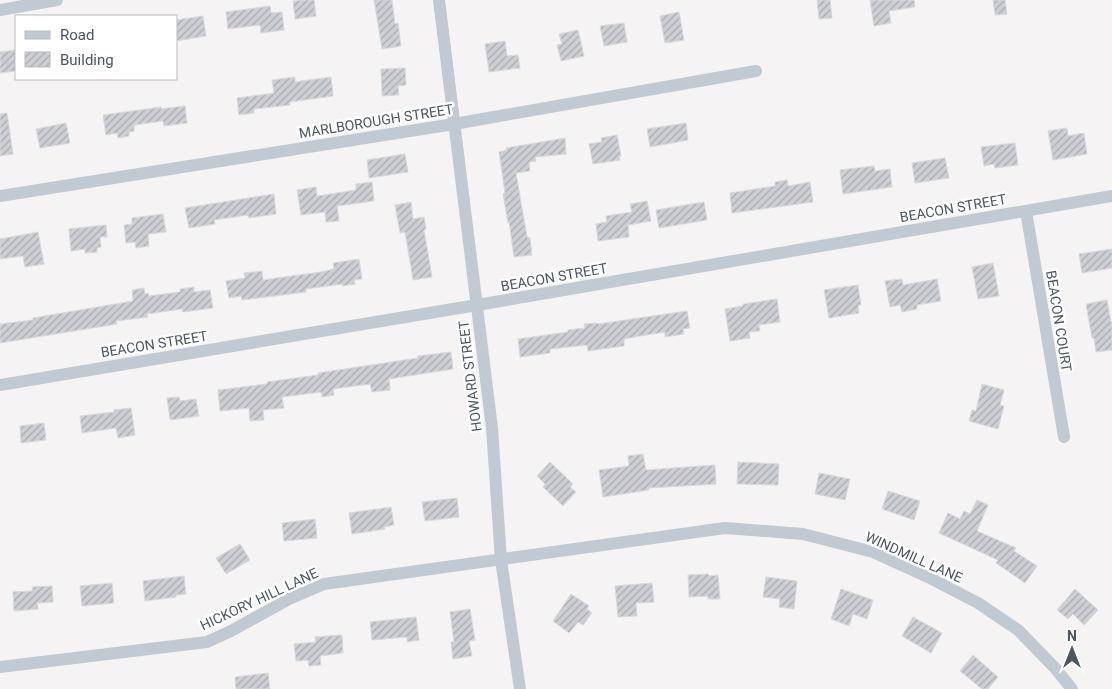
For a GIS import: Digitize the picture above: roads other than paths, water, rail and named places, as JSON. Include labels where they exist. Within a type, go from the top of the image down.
[{"type":"street","points":[[0,10],[57,0]]},
{"type":"street","name":"HOWARD STREET","points":[[439,0],[492,428],[501,560],[520,689]]},
{"type":"street","name":"MARLBOROUGH STREET","points":[[0,196],[454,124],[756,70]]},
{"type":"street","name":"BEACON STREET","points":[[0,385],[1112,196]]},
{"type":"street","name":"BEACON COURT","points":[[1026,211],[1064,437]]},
{"type":"street","name":"WINDMILL LANE","points":[[501,560],[725,528],[803,534],[873,552],[928,577],[978,603],[1018,630],[1055,668],[1072,689]]},
{"type":"street","name":"HICKORY HILL LANE","points":[[0,667],[207,642],[289,599],[324,584],[501,560]]}]
